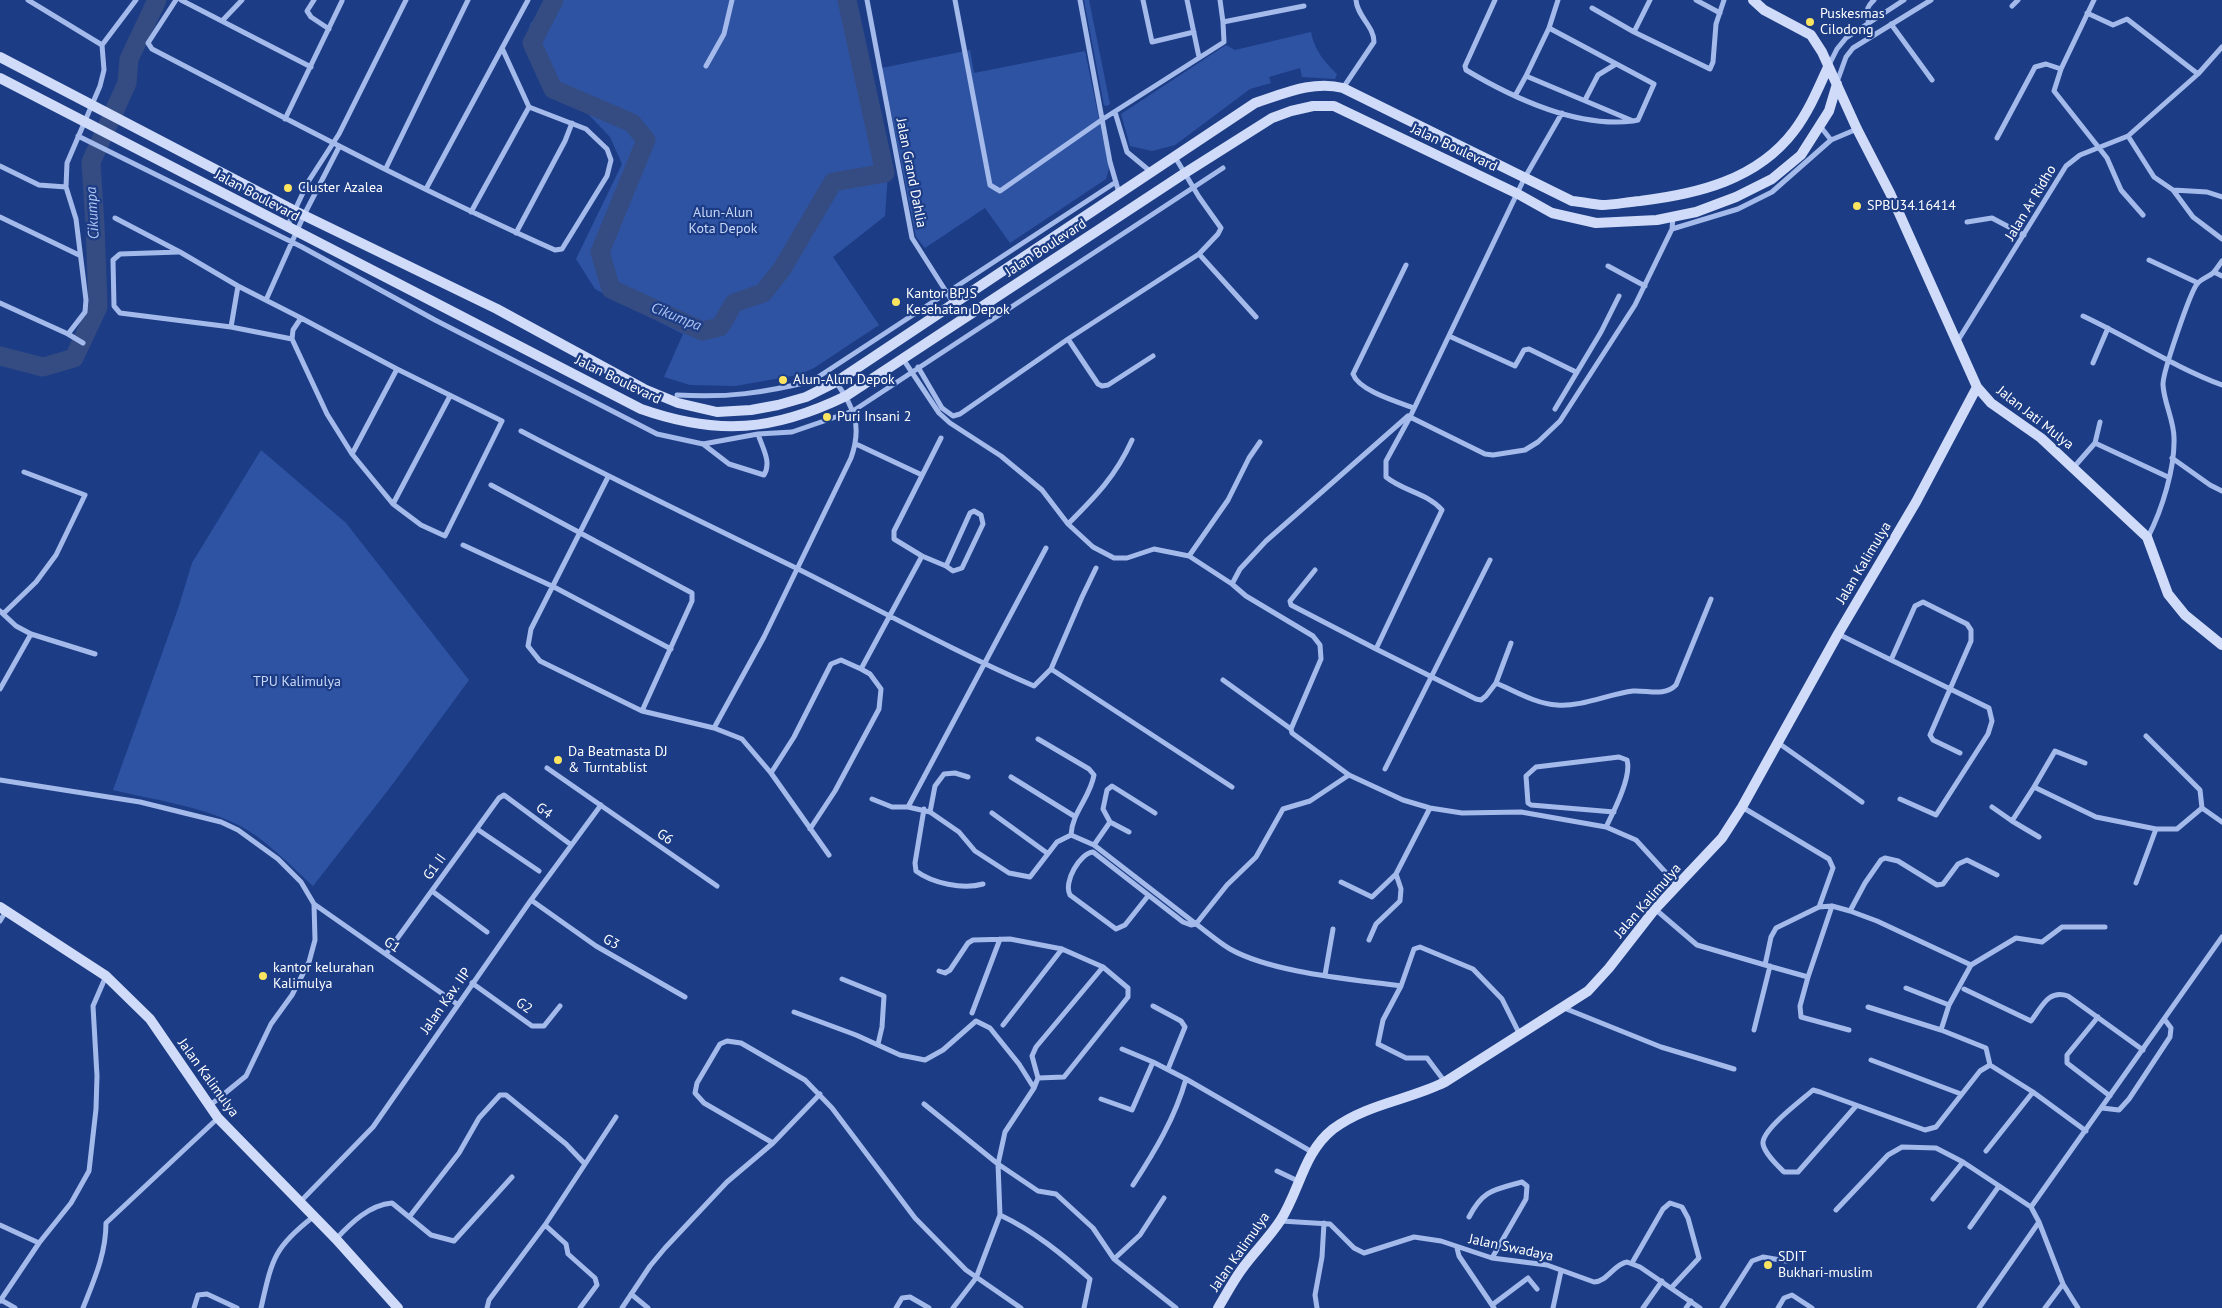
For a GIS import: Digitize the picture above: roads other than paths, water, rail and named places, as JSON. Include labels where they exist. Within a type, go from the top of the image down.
[{"type":"main road","name":"Jalan Jati Mulya","points":[[1753,0],[1764,10],[1812,35],[1822,52],[1857,129],[1890,193],[1977,387],[1991,403],[2041,438],[2148,537],[2168,594],[2185,615],[2222,645]]},
{"type":"main road","name":"Jalan Boulevard","points":[[0,56],[300,213],[497,309],[644,389],[678,403],[717,412],[751,410],[778,405],[806,397],[836,382],[1255,103],[1302,88],[1330,85],[1343,88],[1524,179],[1572,201],[1602,205],[1680,196],[1725,182],[1752,170],[1773,154],[1794,131],[1813,101],[1828,67]]},
{"type":"main road","name":"Jalan Boulevard","points":[[0,78],[641,409],[666,418],[715,427],[744,427],[797,417],[846,396],[1185,173],[1272,118],[1291,111],[1313,106],[1334,106],[1518,194],[1552,213],[1596,223],[1673,218],[1696,212],[1736,197],[1772,179],[1801,155],[1830,111],[1837,84]]},
{"type":"main road","points":[[1830,111],[1837,109],[1849,112]]},
{"type":"main road","name":"Jalan Kalimulya","points":[[1218,1308],[1242,1268],[1281,1220],[1318,1142],[1334,1128],[1366,1109],[1434,1088],[1445,1082],[1588,991],[1609,968],[1655,910],[1722,838],[1742,807],[1838,634],[1916,502],[1977,387]]},
{"type":"main road","name":"Jalan Kalimulya","points":[[3,909],[106,976],[150,1019],[208,1107],[336,1239],[398,1308]]},
{"type":"street","points":[[28,0],[102,45]]},
{"type":"street","points":[[68,334],[85,312],[86,300],[76,219],[66,187],[67,163],[100,86],[104,70],[102,45],[136,0]]},
{"type":"street","points":[[176,0],[148,44],[152,49],[339,147],[386,168],[472,212],[555,250],[562,249],[607,176],[612,160],[607,149],[586,129],[529,107],[502,48]]},
{"type":"street","points":[[181,0],[311,67]]},
{"type":"street","points":[[222,21],[242,0]]},
{"type":"street","points":[[314,0],[307,11],[311,17],[329,28]]},
{"type":"street","points":[[285,119],[341,1],[348,0]]},
{"type":"street","points":[[292,230],[300,213],[308,182],[332,143],[406,0]]},
{"type":"street","points":[[386,168],[468,0]]},
{"type":"street","points":[[426,189],[528,0]]},
{"type":"street","points":[[706,66],[724,34],[732,0]]},
{"type":"street","name":"Jalan Grand Dahlia","points":[[867,0],[912,238],[954,304]]},
{"type":"street","points":[[955,0],[990,185],[1000,191],[1103,119],[1224,42],[1224,22],[1220,0]]},
{"type":"street","points":[[1080,0],[1119,193]]},
{"type":"street","points":[[1143,0],[1152,42],[1194,32]]},
{"type":"street","points":[[1187,0],[1199,57]]},
{"type":"street","points":[[1343,88],[1374,42],[1374,35],[1359,10],[1356,0]]},
{"type":"street","points":[[1495,0],[1465,66],[1471,73],[1516,96],[1562,113],[1593,121],[1619,123],[1639,119],[1654,84],[1549,28]]},
{"type":"street","points":[[1516,96],[1549,28],[1558,0]]},
{"type":"street","points":[[1634,32],[1650,0]]},
{"type":"street","points":[[1696,0],[1720,13]]},
{"type":"street","points":[[1592,8],[1634,32],[1710,70],[1713,62],[1716,24],[1724,0]]},
{"type":"street","points":[[1869,23],[1866,16],[1867,10],[1874,0]]},
{"type":"street","points":[[1828,67],[1836,49],[1846,38],[1904,0]]},
{"type":"street","points":[[1837,84],[1846,57],[1853,48],[1930,0]]},
{"type":"street","points":[[2012,6],[2018,0]]},
{"type":"street","points":[[2094,0],[2061,69],[2054,91],[2107,158],[2121,190],[2143,215]]},
{"type":"street","points":[[1224,22],[1304,6]]},
{"type":"street","points":[[2087,13],[2113,25],[2127,19],[2198,74]]},
{"type":"street","points":[[1891,24],[1932,80]]},
{"type":"street","name":"Jalan Ar Ridho","points":[[1956,343],[2066,166],[2080,155],[2128,136],[2198,74],[2222,48]]},
{"type":"street","points":[[1586,100],[1598,75],[1616,64]]},
{"type":"street","points":[[1997,138],[2035,67],[2046,64],[2061,69]]},
{"type":"street","points":[[1526,76],[1633,121]]},
{"type":"street","points":[[472,212],[529,107]]},
{"type":"street","points":[[1115,112],[1127,152],[1151,172]]},
{"type":"street","points":[[1376,649],[1442,510],[1431,500],[1386,477],[1386,461],[1412,413],[1524,179],[1562,113]]},
{"type":"street","points":[[516,233],[565,141],[572,123]]},
{"type":"street","points":[[1820,126],[1831,140]]},
{"type":"street","points":[[1672,229],[1738,209],[1772,192],[1831,140],[1857,129]]},
{"type":"street","points":[[78,136],[292,243],[435,320],[657,434],[703,444],[758,434],[792,432],[853,411],[1223,168]]},
{"type":"street","points":[[2128,136],[2154,177],[2173,190],[2193,217],[2222,239]]},
{"type":"street","points":[[266,300],[292,243],[292,230],[300,213],[339,147]]},
{"type":"street","points":[[918,367],[942,408],[953,416],[960,414],[1068,339],[1199,254],[1218,234],[1221,228],[1175,157]]},
{"type":"street","points":[[0,166],[39,185],[66,187]]},
{"type":"street","points":[[677,395],[728,396],[766,392],[812,381],[1116,182]]},
{"type":"street","points":[[2173,190],[2207,192],[2222,197]]},
{"type":"street","points":[[0,217],[80,254]]},
{"type":"street","points":[[116,218],[238,286],[301,318],[397,370],[502,421],[445,536],[421,524],[393,504],[352,454],[327,414],[292,339],[293,330],[301,318]]},
{"type":"street","points":[[1406,265],[1353,374],[1355,379],[1367,389],[1485,454],[1493,455],[1526,450],[1538,442],[1560,421],[1645,286],[1672,229],[1673,218]]},
{"type":"street","points":[[1968,222],[1992,218],[2024,235]]},
{"type":"street","points":[[180,252],[120,254],[113,260],[114,306],[120,313],[231,327],[292,339]]},
{"type":"street","points":[[1199,254],[1256,317]]},
{"type":"street","points":[[2149,260],[2198,283]]},
{"type":"street","points":[[2148,537],[2158,517],[2172,458],[2174,437],[2162,384],[2168,360],[2185,316],[2188,302],[2198,283],[2214,272],[2222,261]]},
{"type":"street","points":[[1608,266],[1645,286]]},
{"type":"street","points":[[2214,272],[2222,276]]},
{"type":"street","points":[[231,327],[238,286]]},
{"type":"street","points":[[1555,409],[1601,332],[1619,296]]},
{"type":"street","points":[[0,303],[68,334],[83,343]]},
{"type":"street","points":[[2083,316],[2191,374],[2222,385]]},
{"type":"street","points":[[2093,363],[2108,328]]},
{"type":"street","points":[[1449,336],[1515,366],[1524,350],[1528,349],[1576,372]]},
{"type":"street","points":[[1068,339],[1098,384],[1102,386],[1108,385],[1152,356]]},
{"type":"street","points":[[903,358],[939,413],[950,423],[1001,456],[1042,490],[1068,524],[1093,547],[1114,558],[1127,558],[1154,549],[1189,556],[1232,584],[1246,596],[1313,636],[1320,645],[1321,659],[1291,729]]},
{"type":"street","points":[[352,454],[397,370]]},
{"type":"street","points":[[714,728],[764,637],[851,458],[856,444],[857,421],[846,396],[836,382]]},
{"type":"street","points":[[393,504],[450,396]]},
{"type":"street","points":[[1232,584],[1240,569],[1266,541],[1412,413]]},
{"type":"street","points":[[2074,467],[2095,443],[2100,422]]},
{"type":"street","points":[[521,431],[608,477],[797,569],[983,664],[1035,686],[1051,669],[1096,568]]},
{"type":"street","points":[[703,444],[729,464],[764,475],[768,468],[767,460],[758,434]]},
{"type":"street","points":[[942,438],[893,536],[898,543],[953,571],[962,568],[983,524],[981,515],[974,511],[970,513],[946,566]]},
{"type":"street","points":[[1068,524],[1104,489],[1124,459],[1132,440]]},
{"type":"street","points":[[1189,556],[1228,500],[1249,458],[1260,442]]},
{"type":"street","points":[[2095,443],[2168,477]]},
{"type":"street","points":[[856,444],[922,476]]},
{"type":"street","points":[[2172,458],[2210,485],[2222,491]]},
{"type":"street","points":[[24,472],[85,495],[56,555],[36,582],[2,612],[16,626],[31,634],[95,654]]},
{"type":"street","points":[[608,477],[554,587],[531,629],[528,646],[540,661],[642,712],[714,728],[742,739],[771,773],[829,855]]},
{"type":"street","points":[[491,485],[692,593],[692,601],[642,712]]},
{"type":"street","points":[[463,545],[554,587],[671,649]]},
{"type":"street","points":[[908,807],[1046,548]]},
{"type":"street","points":[[860,669],[922,556]]},
{"type":"street","points":[[1385,770],[1490,560]]},
{"type":"street","points":[[1315,570],[1290,601],[1291,605],[1476,700],[1481,700],[1486,696],[1496,683],[1511,643]]},
{"type":"street","points":[[1496,683],[1546,703],[1559,706],[1632,691],[1670,691],[1676,685],[1711,598]]},
{"type":"street","points":[[1891,660],[1915,606],[1922,602],[1967,624],[1971,630],[1971,641],[1930,735],[1933,740],[1960,753]]},
{"type":"street","points":[[0,687],[31,634]]},
{"type":"street","points":[[1838,634],[1989,708],[1992,721],[1988,734],[1936,815],[1900,799]]},
{"type":"street","points":[[771,773],[794,737],[831,664],[841,660],[870,674],[881,689],[879,708],[835,791],[810,829]]},
{"type":"street","points":[[1051,669],[1232,786]]},
{"type":"street","points":[[1223,680],[1291,729],[1292,734],[1349,775],[1403,800],[1430,808],[1462,813],[1521,812],[1606,827],[1636,840],[1679,886]]},
{"type":"street","points":[[2146,736],[2200,790],[2202,808],[2222,822]]},
{"type":"street","points":[[1038,739],[1089,768],[1094,776],[1093,785],[1074,816],[1071,835]]},
{"type":"street","points":[[1777,742],[1862,802]]},
{"type":"street","points":[[2012,821],[2055,752],[2085,763]]},
{"type":"street","points":[[1606,827],[1614,812],[1630,768],[1628,760],[1622,757],[1536,767],[1526,776],[1526,793],[1528,803],[1531,805],[1614,812]]},
{"type":"street","name":"G6","points":[[547,768],[717,886]]},
{"type":"street","points":[[930,812],[936,786],[944,774],[955,773],[968,777]]},
{"type":"street","points":[[1148,896],[1126,925],[1116,929],[1070,895],[1068,879],[1087,854],[1093,852],[1183,922],[1191,925],[1196,924],[1227,885],[1256,857],[1283,809],[1310,801],[1349,775]]},
{"type":"street","points":[[1011,777],[1074,816]]},
{"type":"street","points":[[0,780],[140,802],[221,822],[238,830],[278,859],[300,882],[314,904],[315,940],[308,962],[292,995],[271,1024],[246,1076],[208,1107]]},
{"type":"street","points":[[1129,832],[1110,822],[1103,809],[1106,790],[1112,786],[1156,813]]},
{"type":"street","points":[[2034,787],[2096,817],[2156,829],[2176,828],[2202,808]]},
{"type":"street","name":"G1 II","points":[[386,954],[504,795]]},
{"type":"street","name":"G4","points":[[504,795],[570,844]]},
{"type":"street","points":[[872,799],[892,807],[924,809],[930,812],[959,832],[975,851],[1009,873],[1030,876],[1057,842],[1071,835]]},
{"type":"street","name":"Jalan Kav. IIP","points":[[300,1202],[373,1127],[570,844],[601,806]]},
{"type":"street","points":[[1742,807],[1829,860],[1833,868],[1819,907]]},
{"type":"street","points":[[1992,807],[2039,837]]},
{"type":"street","points":[[1340,882],[1372,897],[1396,874],[1430,808]]},
{"type":"street","points":[[924,809],[915,863],[916,871],[926,878],[973,887],[983,884]]},
{"type":"street","points":[[992,813],[1047,853]]},
{"type":"street","points":[[1094,845],[1110,822]]},
{"type":"street","points":[[477,829],[539,871]]},
{"type":"street","points":[[2136,883],[2156,829]]},
{"type":"street","points":[[1071,835],[1094,845],[1230,949],[1265,963],[1326,975],[1401,986]]},
{"type":"street","points":[[1850,911],[1872,872],[1885,858],[1898,861],[1937,885],[1944,884],[1958,864],[1967,860],[1997,875]]},
{"type":"street","points":[[1369,940],[1376,924],[1400,901],[1401,889],[1396,874]]},
{"type":"street","points":[[432,891],[488,932]]},
{"type":"street","name":"G3","points":[[531,900],[596,946],[684,996]]},
{"type":"street","name":"G1","points":[[314,904],[457,1004]]},
{"type":"street","points":[[1832,906],[1808,977],[1800,1006],[1801,1017],[1849,1030]]},
{"type":"street","points":[[1754,1030],[1768,966],[1771,937],[1776,928],[1819,907],[1832,906],[1877,921],[1971,965]]},
{"type":"street","points":[[0,921],[3,909]]},
{"type":"street","points":[[1655,910],[1697,945],[1808,977]]},
{"type":"street","points":[[1941,1030],[1949,1005],[1971,965],[2016,938],[2042,942],[2062,927],[2105,927]]},
{"type":"street","points":[[1326,975],[1332,929]]},
{"type":"street","points":[[2031,1207],[2222,937]]},
{"type":"street","points":[[972,1013],[1000,938]]},
{"type":"street","points":[[939,971],[945,973],[950,970],[968,943],[973,940],[1000,938],[1062,949],[1103,967],[1128,988],[1128,998],[1064,1077],[1038,1078]]},
{"type":"street","points":[[1445,1082],[1427,1058],[1406,1058],[1378,1044],[1383,1020],[1401,986],[1414,949],[1420,947],[1473,969],[1502,999],[1520,1035]]},
{"type":"street","points":[[1003,1025],[1062,949]]},
{"type":"street","points":[[954,1308],[976,1278],[1000,1215],[998,1164],[1005,1132],[1034,1088],[1038,1078],[1032,1056],[1036,1047],[1103,967]]},
{"type":"street","points":[[15,1308],[0,1301],[39,1243],[71,1203],[89,1171],[93,1152],[97,1084],[93,1006],[106,976]]},
{"type":"street","points":[[842,979],[884,996],[882,1027],[878,1044]]},
{"type":"street","name":"G2","points":[[472,983],[532,1026],[544,1026],[560,1006]]},
{"type":"street","points":[[1906,988],[1949,1005]]},
{"type":"street","points":[[1964,989],[2031,1021],[2052,995],[2059,993],[2068,996],[2143,1050]]},
{"type":"street","points":[[1153,1006],[1181,1021],[1185,1027],[1168,1069]]},
{"type":"street","points":[[1868,1007],[1941,1030],[1986,1048],[1990,1065],[2033,1092],[2086,1131]]},
{"type":"street","points":[[1564,1008],[1661,1047],[1734,1069]]},
{"type":"street","points":[[794,1012],[878,1044],[900,1055],[925,1060],[944,1050],[976,1021],[990,1028],[1019,1064],[1034,1088]]},
{"type":"street","points":[[2098,1017],[2067,1055],[2067,1063],[2110,1096]]},
{"type":"street","points":[[2102,1108],[2119,1110],[2129,1099],[2170,1038],[2171,1028],[2164,1020]]},
{"type":"street","points":[[773,1143],[704,1103],[696,1093],[697,1083],[720,1044],[727,1041],[740,1043],[805,1080],[820,1094],[843,1122],[915,1218],[959,1264],[976,1278],[1021,1308]]},
{"type":"street","points":[[1122,1049],[1168,1069],[1312,1152]]},
{"type":"street","points":[[1871,1060],[1961,1094]]},
{"type":"street","points":[[1101,1099],[1132,1110],[1153,1062]]},
{"type":"street","points":[[1856,1106],[1798,1172],[1784,1172],[1773,1161],[1763,1145],[1764,1137],[1774,1124],[1813,1090],[1925,1130],[1936,1127],[1980,1071],[1990,1065]]},
{"type":"street","points":[[1133,1185],[1167,1130],[1181,1098],[1186,1079]]},
{"type":"street","points":[[1986,1150],[2033,1092]]},
{"type":"street","points":[[622,1308],[665,1248],[714,1195],[773,1143],[820,1094]]},
{"type":"street","points":[[410,1216],[459,1153],[479,1118],[500,1095],[506,1095],[566,1144],[585,1164]]},
{"type":"street","points":[[924,1104],[998,1164],[1038,1192],[1056,1194],[1093,1228],[1114,1259],[1176,1308]]},
{"type":"street","points":[[486,1308],[489,1300],[545,1225],[616,1117]]},
{"type":"street","points":[[83,1308],[102,1257],[106,1239],[106,1223],[218,1118]]},
{"type":"street","points":[[1836,1210],[1888,1155],[1902,1147],[1936,1148],[1963,1162],[2031,1207],[2039,1222],[2063,1284],[2078,1308]]},
{"type":"street","points":[[1933,1199],[1963,1162]]},
{"type":"street","points":[[1277,1171],[1298,1181]]},
{"type":"street","points":[[336,1239],[361,1215],[392,1203],[431,1235],[454,1240],[512,1176]]},
{"type":"street","points":[[1469,1217],[1478,1200],[1493,1190],[1522,1182],[1527,1186],[1526,1199],[1492,1258]]},
{"type":"street","points":[[1970,1227],[1999,1186]]},
{"type":"street","points":[[1114,1259],[1140,1235],[1164,1198]]},
{"type":"street","points":[[1672,1287],[1699,1258],[1688,1218],[1682,1207],[1670,1203],[1663,1209],[1632,1263],[1672,1287],[1700,1308]]},
{"type":"street","points":[[1000,1215],[1019,1224],[1047,1242],[1090,1279],[1084,1308]]},
{"type":"street","points":[[261,1308],[272,1263],[286,1241],[313,1217]]},
{"type":"street","points":[[1281,1220],[1324,1223],[1322,1257],[1315,1295],[1317,1308]]},
{"type":"street","points":[[1979,1308],[2039,1222]]},
{"type":"street","name":"Jalan Swadaya","points":[[1324,1223],[1330,1224],[1354,1248],[1364,1253],[1414,1237],[1441,1241],[1457,1248],[1492,1258],[1546,1265],[1598,1282],[1624,1262],[1632,1263]]},
{"type":"street","points":[[0,1225],[39,1243]]},
{"type":"street","points":[[545,1225],[566,1244],[568,1254],[595,1278],[597,1285],[580,1308]]},
{"type":"street","points":[[1457,1248],[1459,1256],[1493,1307],[1528,1278],[1537,1289]]},
{"type":"street","points":[[1722,1308],[1752,1261],[1762,1257],[1786,1261]]},
{"type":"street","points":[[1554,1308],[1562,1271]]},
{"type":"street","points":[[1644,1308],[1662,1281]]},
{"type":"street","points":[[2045,1308],[2063,1284]]},
{"type":"street","points":[[194,1308],[198,1295],[207,1294],[237,1308]]},
{"type":"street","points":[[631,1294],[648,1308]]},
{"type":"street","points":[[1778,1308],[1784,1298],[1792,1295],[1812,1308]]},
{"type":"street","points":[[896,1308],[902,1298],[910,1297],[929,1308]]},
{"type":"street","points":[[1686,1308],[1691,1301]]},
{"type":"waterway","name":"Cikumpa","points":[[0,356],[43,367],[74,358],[98,307],[91,162],[127,83],[129,59],[157,0]]},
{"type":"waterway","name":"Cikumpa","points":[[554,0],[532,43],[553,89],[632,123],[646,140],[600,252],[611,289],[702,331],[720,327],[734,303],[763,293],[782,269],[833,182],[885,173],[847,0]]},
{"type":"place","name":"Puskesmas Cilodong","points":[[1810,22]]},
{"type":"place","name":"Cluster Azalea","points":[[288,188]]},
{"type":"place","name":"SPBU34.16414","points":[[1857,206]]},
{"type":"place","name":"Kantor BPJS Kesehatan Depok","points":[[896,302]]},
{"type":"place","name":"Alun-Alun Depok","points":[[783,380]]},
{"type":"place","name":"Puri Insani 2","points":[[827,417]]},
{"type":"place","name":"Da Beatmasta DJ & Turntablist","points":[[558,760]]},
{"type":"place","name":"kantor kelurahan Kalimulya","points":[[263,976]]},
{"type":"place","name":"SDIT Bukhari-muslim","points":[[1768,1265]]},
{"type":"park label","name":"Alun-Alun Kota Depok","points":[[723,222]]},
{"type":"park label","name":"TPU Kalimulya","points":[[297,682]]}]
